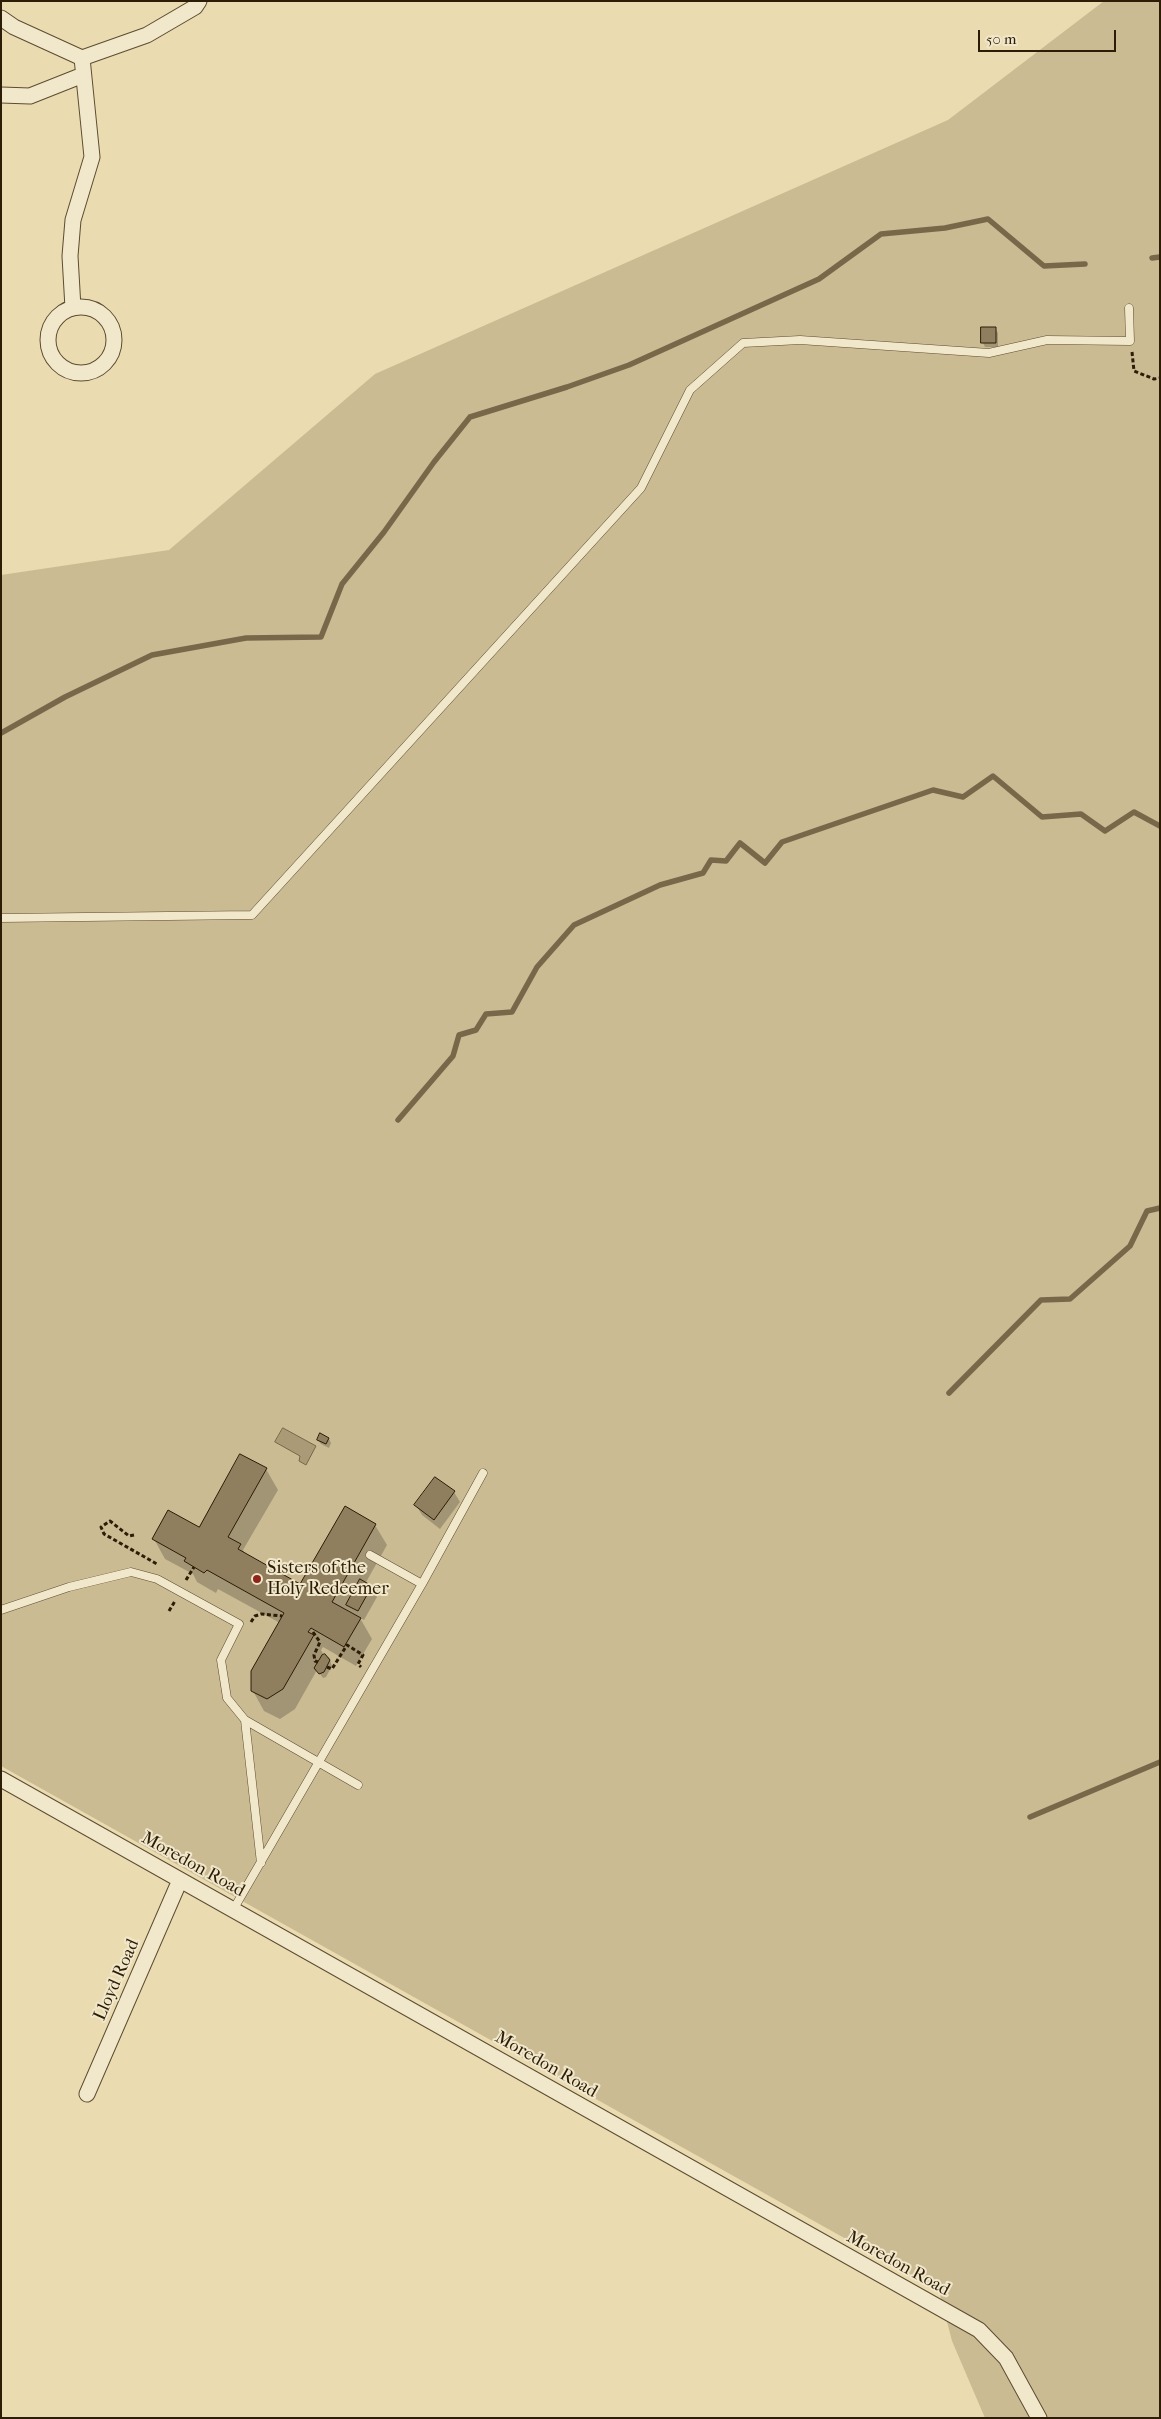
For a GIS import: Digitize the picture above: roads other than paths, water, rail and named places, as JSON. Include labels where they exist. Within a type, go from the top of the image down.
[{"type":"street","points":[[1,18],[14,27],[82,58],[147,35],[195,8],[199,1]]},
{"type":"street","points":[[73,308],[70,256],[73,220],[92,157],[82,58]]},
{"type":"street","points":[[1,95],[30,96],[83,75]]},
{"type":"street","points":[[73,308],[88,308],[98,312],[107,319],[113,329],[114,344],[111,356],[94,371],[82,373],[70,371],[60,365],[52,356],[48,343],[54,322],[62,313],[73,308]]},
{"type":"street","name":"Moredon Road","points":[[1,1779],[979,2330],[1006,2358],[1039,2418]]},
{"type":"street","name":"Lloyd Road","points":[[87,2094],[180,1880]]},
{"type":"lane","points":[[1,918],[252,915],[641,488],[690,390],[743,344],[800,340],[989,353],[1047,340],[1130,341],[1129,308]]},
{"type":"lane","points":[[233,1910],[422,1584],[483,1473]]},
{"type":"lane","points":[[370,1555],[422,1584]]},
{"type":"lane","points":[[1,1610],[69,1587],[131,1572],[157,1579],[239,1624],[221,1660],[227,1698],[245,1720],[358,1786]]},
{"type":"lane","points":[[245,1720],[261,1863]]},
{"type":"waterway","points":[[1,733],[65,697],[152,655],[246,638],[321,637],[342,584],[384,532],[434,462],[470,417],[567,387],[629,365],[819,279],[881,234],[945,228],[988,219],[1044,266],[1085,264]]},
{"type":"waterway","points":[[1152,258],[1160,257]]},
{"type":"waterway","points":[[398,1120],[453,1056],[459,1035],[476,1030],[486,1014],[512,1012],[537,967],[574,925],[660,885],[703,873],[711,860],[726,861],[740,843],[765,863],[782,842],[933,790],[963,797],[993,776],[1042,817],[1081,814],[1105,831],[1134,812],[1160,826]]},
{"type":"waterway","points":[[949,1393],[1041,1300],[1070,1299],[1130,1246],[1147,1211],[1160,1208]]},
{"type":"waterway","points":[[1030,1817],[1160,1762]]},
{"type":"place","name":"Sisters of the Holy Redeemer","points":[[257,1579]]}]
